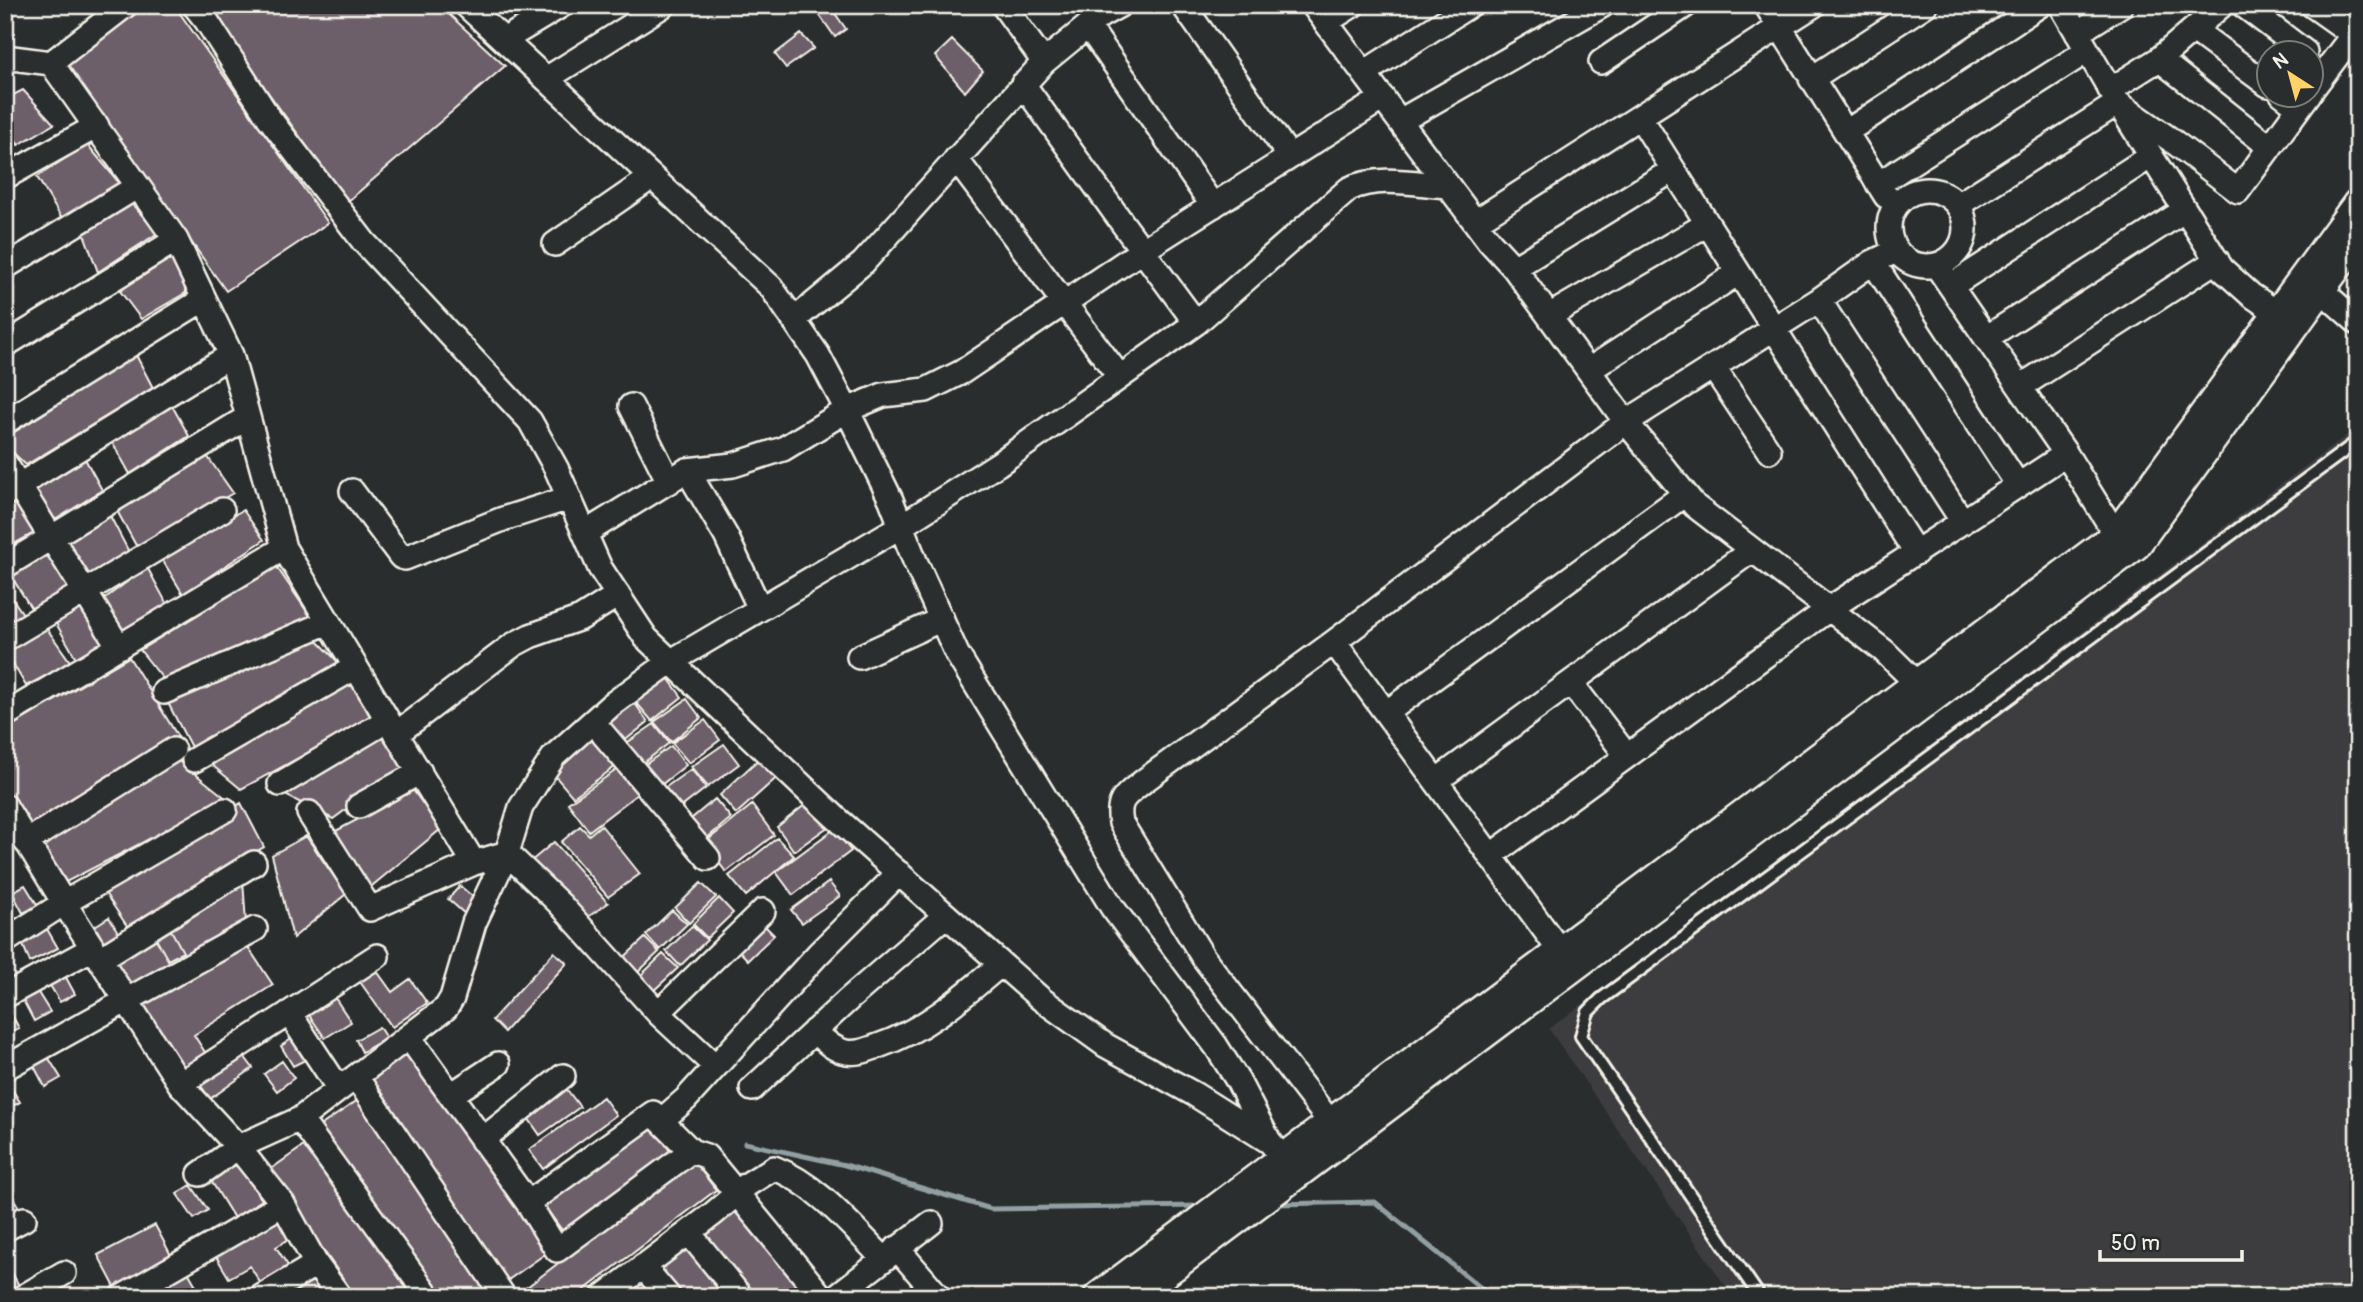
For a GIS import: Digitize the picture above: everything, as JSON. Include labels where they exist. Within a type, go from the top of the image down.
[{"type":"street","points":[[5,57],[51,63],[125,5]]},
{"type":"street","points":[[194,5],[269,118],[364,242],[530,421],[556,468],[600,568],[646,638],[834,816],[1041,999],[1105,1045],[1194,1094],[1282,1163]]},
{"type":"street","points":[[466,5],[771,287],[818,355],[848,410],[957,653],[1112,907],[1216,1046],[1282,1163]]},
{"type":"street","points":[[504,40],[562,5]]},
{"type":"street","points":[[547,79],[664,5]]},
{"type":"street","points":[[1003,5],[1044,62]]},
{"type":"street","points":[[794,320],[863,263],[1044,62],[1093,16],[1120,5]]},
{"type":"street","points":[[1183,5],[1290,158]]},
{"type":"street","points":[[1353,5],[1320,14],[1475,222],[1514,268],[1626,422],[1695,506],[1884,651],[1925,690]]},
{"type":"street","points":[[1364,73],[1470,5]]},
{"type":"street","points":[[1400,121],[1572,13],[1603,5]]},
{"type":"street","points":[[1601,62],[1686,5]]},
{"type":"street","points":[[1766,5],[1894,208]]},
{"type":"street","points":[[1475,222],[1814,5]]},
{"type":"street","points":[[1811,79],[1925,5]]},
{"type":"street","points":[[1846,132],[2040,5]]},
{"type":"street","points":[[2061,5],[2114,96],[2222,269],[2251,295],[2286,319]]},
{"type":"street","points":[[1878,184],[2082,42],[2121,5]]},
{"type":"street","points":[[1958,205],[2114,96],[2160,60],[2222,5]]},
{"type":"street","points":[[2242,5],[2286,38]]},
{"type":"street","points":[[2312,5],[2356,31],[2324,59]]},
{"type":"street","points":[[1093,16],[1213,206]]},
{"type":"street","points":[[2194,30],[2254,74]]},
{"type":"street","points":[[2160,60],[2270,147]]},
{"type":"street","points":[[51,63],[176,240],[231,355],[284,548],[474,863]]},
{"type":"street","points":[[1023,84],[1196,323]]},
{"type":"street","points":[[2114,96],[2238,191],[2270,147],[2293,108]]},
{"type":"street","points":[[585,533],[678,476],[733,465],[783,449],[848,410],[883,396],[926,390],[962,372],[1143,250],[1383,99]]},
{"type":"street","points":[[1640,117],[1916,553]]},
{"type":"street","points":[[5,177],[97,126]]},
{"type":"street","points":[[1951,286],[2151,156]]},
{"type":"street","points":[[956,159],[1119,376]]},
{"type":"street","points":[[1514,268],[1673,170]]},
{"type":"street","points":[[555,244],[652,177]]},
{"type":"street","points":[[200,1174],[238,1147],[300,1119],[446,1008],[452,998],[474,923],[506,853],[521,807],[554,756],[593,722],[670,662],[901,526],[998,464],[1196,323],[1349,189],[1373,182],[1448,186]]},
{"type":"street","points":[[5,267],[138,186]]},
{"type":"street","points":[[1933,189],[1947,194],[1958,205],[1965,218],[1965,233],[1960,248],[1950,259],[1936,265],[1921,266],[1907,261],[1896,251],[1889,237],[1888,222],[1894,208],[1904,197],[1917,190],[1933,189]]},
{"type":"street","points":[[1133,1297],[1330,1122],[1560,951],[1925,690],[2136,545],[2286,319],[2358,203]]},
{"type":"street","points":[[1986,338],[2185,210]]},
{"type":"street","points":[[1549,316],[1707,224]]},
{"type":"street","points":[[1282,1163],[1925,690],[2116,535],[2286,319],[2320,290],[2358,238]]},
{"type":"street","points":[[5,345],[176,240]]},
{"type":"street","points":[[1330,1122],[1203,957],[1121,823],[1121,800],[1626,422],[1819,300],[1873,262],[1896,251]]},
{"type":"street","points":[[2020,387],[2217,260]]},
{"type":"street","points":[[1873,262],[2018,485]]},
{"type":"street","points":[[1936,265],[2066,454],[2116,535]]},
{"type":"street","points":[[1589,370],[1738,273]]},
{"type":"street","points":[[2320,290],[2358,323]]},
{"type":"street","points":[[5,422],[204,299]]},
{"type":"street","points":[[1819,300],[1963,522]]},
{"type":"street","points":[[12,490],[231,355]]},
{"type":"street","points":[[1713,367],[1769,451]]},
{"type":"street","points":[[631,406],[678,476],[726,536],[760,609]]},
{"type":"street","points":[[5,566],[248,417]]},
{"type":"street","points":[[1490,856],[1829,609],[2066,454]]},
{"type":"street","points":[[5,463],[12,490],[52,537],[119,647]]},
{"type":"street","points":[[352,491],[405,558],[503,519],[569,498]]},
{"type":"street","points":[[1386,713],[1685,494]]},
{"type":"street","points":[[5,639],[222,510]]},
{"type":"street","points":[[5,715],[284,548]]},
{"type":"street","points":[[1436,781],[1752,550]]},
{"type":"street","points":[[279,784],[392,727],[513,645],[581,618],[618,595]]},
{"type":"street","points":[[859,657],[942,619]]},
{"type":"street","points":[[164,692],[328,621]]},
{"type":"street","points":[[1334,642],[1560,951]]},
{"type":"street","points":[[26,842],[184,755],[356,667]]},
{"type":"street","points":[[1571,683],[1627,756]]},
{"type":"street","points":[[593,722],[708,858]]},
{"type":"street","points":[[359,806],[420,772]]},
{"type":"street","points":[[5,806],[180,1084],[238,1147],[283,1204],[316,1264],[340,1297]]},
{"type":"street","points":[[5,941],[64,903],[225,810]]},
{"type":"street","points":[[309,813],[370,909],[474,863],[506,853]]},
{"type":"street","points":[[506,853],[560,904],[658,1013],[715,1066]]},
{"type":"street","points":[[5,996],[96,954],[254,863]]},
{"type":"street","points":[[662,1120],[685,1099],[818,954],[899,873]]},
{"type":"street","points":[[658,1013],[763,911]]},
{"type":"street","points":[[752,1089],[946,915]]},
{"type":"street","points":[[5,1068],[255,929]]},
{"type":"street","points":[[180,1084],[377,956]]},
{"type":"street","points":[[814,1031],[835,1049],[846,1052],[861,1052],[888,1043],[937,1018],[1000,965]]},
{"type":"street","points":[[289,1013],[348,1083],[504,1297]]},
{"type":"street","points":[[409,1037],[528,1203],[557,1250],[691,1151]]},
{"type":"street","points":[[451,1095],[498,1064]]},
{"type":"street","points":[[482,1140],[563,1076]]},
{"type":"street","points":[[528,1203],[653,1112],[691,1151],[706,1156],[737,1194],[836,1295],[930,1223]]},
{"type":"street","points":[[300,1119],[429,1297]]},
{"type":"street","points":[[603,1297],[774,1168],[793,1175],[890,1253],[939,1297]]},
{"type":"street","points":[[122,1297],[283,1204]]},
{"type":"street","points":[[1098,1297],[1216,1221]]},
{"type":"street","points":[[689,1233],[741,1297]]},
{"type":"street","points":[[261,1297],[316,1264]]},
{"type":"street","points":[[643,1266],[668,1297]]},
{"type":"street","points":[[23,1297],[64,1273]]},
{"type":"lane","points":[[1760,1297],[1581,1036],[1588,1012],[1601,999],[2358,441]]},
{"type":"shaded area","points":[[2358,427],[2358,1297],[1733,1297],[1549,1029]]},
{"type":"building","points":[[143,5],[174,5],[328,223],[226,291],[66,65]]},
{"type":"building","points":[[205,5],[439,5],[505,66],[347,202]]},
{"type":"building","points":[[822,5],[829,5],[846,29],[835,37],[816,10]]},
{"type":"building","points":[[801,34],[814,48],[786,68],[775,54]]},
{"type":"building","points":[[952,40],[983,71],[965,92],[935,56]]},
{"type":"building","points":[[23,90],[54,124],[18,145],[5,115],[5,99]]},
{"type":"building","points":[[87,144],[121,185],[62,219],[37,177]]},
{"type":"building","points":[[131,203],[158,233],[98,272],[84,234]]},
{"type":"building","points":[[172,257],[187,292],[141,319],[120,291]]},
{"type":"building","points":[[136,355],[153,388],[26,465],[5,445],[5,438]]},
{"type":"building","points":[[170,402],[189,436],[130,474],[110,438]]},
{"type":"building","points":[[205,453],[233,493],[138,549],[116,509]]},
{"type":"building","points":[[84,457],[102,490],[53,522],[35,491]]},
{"type":"building","points":[[15,500],[36,532],[5,549],[5,507]]},
{"type":"building","points":[[243,510],[264,540],[183,594],[160,556]]},
{"type":"building","points":[[108,512],[129,552],[87,576],[67,541]]},
{"type":"building","points":[[49,551],[72,586],[33,611],[11,576]]},
{"type":"building","points":[[276,566],[310,616],[164,680],[140,650]]},
{"type":"building","points":[[147,567],[167,604],[122,630],[100,602]]},
{"type":"building","points":[[5,588],[23,614],[5,626]]},
{"type":"building","points":[[80,595],[105,645],[76,658],[54,620]]},
{"type":"building","points":[[45,626],[71,663],[26,686],[5,650]]},
{"type":"building","points":[[316,639],[338,662],[192,749],[168,703]]},
{"type":"building","points":[[129,657],[180,740],[28,829],[5,787],[5,730]]},
{"type":"building","points":[[5,676],[16,697],[5,703]]},
{"type":"building","points":[[352,678],[371,719],[241,789],[207,761]]},
{"type":"building","points":[[668,678],[682,697],[652,721],[635,701]]},
{"type":"building","points":[[687,699],[701,718],[671,742],[654,722]]},
{"type":"building","points":[[634,702],[648,722],[618,746],[601,725]]},
{"type":"building","points":[[705,720],[720,740],[689,763],[672,743]]},
{"type":"building","points":[[654,724],[669,743],[638,767],[621,747]]},
{"type":"building","points":[[594,733],[619,764],[573,797],[549,769]]},
{"type":"building","points":[[385,734],[405,766],[333,819],[283,794]]},
{"type":"building","points":[[724,744],[739,764],[708,787],[691,767]]},
{"type":"building","points":[[671,746],[686,765],[656,789],[639,769]]},
{"type":"building","points":[[763,755],[782,773],[736,814],[720,795]]},
{"type":"building","points":[[179,761],[227,799],[64,883],[40,846]]},
{"type":"building","points":[[621,767],[641,791],[589,831],[568,803]]},
{"type":"building","points":[[691,769],[706,788],[675,812],[659,792]]},
{"type":"building","points":[[413,790],[441,829],[367,890],[334,832]]},
{"type":"building","points":[[715,799],[731,818],[700,844],[685,824]]},
{"type":"building","points":[[811,800],[829,826],[794,851],[777,827]]},
{"type":"building","points":[[241,803],[264,847],[127,926],[105,893]]},
{"type":"building","points":[[752,805],[774,835],[726,872],[704,843]]},
{"type":"building","points":[[601,825],[640,874],[608,897],[561,842],[580,826],[589,835]]},
{"type":"building","points":[[834,829],[851,851],[793,895],[776,872]]},
{"type":"building","points":[[306,836],[346,894],[293,938],[272,855]]},
{"type":"building","points":[[777,838],[794,856],[746,896],[729,876]]},
{"type":"building","points":[[554,842],[608,903],[582,921],[530,862]]},
{"type":"building","points":[[243,880],[246,923],[127,987],[111,964]]},
{"type":"building","points":[[829,882],[840,896],[802,923],[791,910]]},
{"type":"building","points":[[701,883],[716,897],[689,923],[675,908]]},
{"type":"building","points":[[25,885],[38,906],[23,913],[12,892]]},
{"type":"building","points":[[460,886],[478,901],[466,915],[448,899]]},
{"type":"building","points":[[719,898],[733,913],[707,938],[693,924]]},
{"type":"building","points":[[672,910],[687,924],[660,950],[646,935]]},
{"type":"building","points":[[109,917],[122,939],[106,947],[95,926]]},
{"type":"building","points":[[760,921],[774,935],[748,960],[734,946]]},
{"type":"building","points":[[692,926],[707,940],[680,966],[666,951]]},
{"type":"building","points":[[47,929],[58,948],[30,962],[23,945]]},
{"type":"building","points":[[171,930],[183,952],[168,960],[156,939]]},
{"type":"building","points":[[645,938],[659,952],[632,978],[618,963]]},
{"type":"building","points":[[244,941],[273,985],[194,1035],[208,1057],[186,1071],[143,1005]]},
{"type":"building","points":[[554,952],[567,963],[504,1032],[492,1020]]},
{"type":"building","points":[[663,954],[678,968],[651,993],[637,979]]},
{"type":"building","points":[[374,967],[392,992],[410,979],[427,1003],[392,1027],[358,979]]},
{"type":"building","points":[[63,972],[75,994],[60,1002],[48,982]]},
{"type":"building","points":[[37,991],[50,1012],[34,1021],[23,1000]]},
{"type":"building","points":[[335,998],[351,1022],[325,1038],[309,1015]]},
{"type":"building","points":[[7,1006],[19,1028],[5,1035],[5,1007]]},
{"type":"building","points":[[379,1027],[386,1038],[362,1052],[356,1040]]},
{"type":"building","points":[[296,1036],[309,1058],[293,1066],[281,1046]]},
{"type":"building","points":[[407,1048],[548,1252],[508,1280],[367,1076]]},
{"type":"building","points":[[241,1052],[253,1068],[210,1099],[199,1083]]},
{"type":"building","points":[[48,1057],[61,1078],[45,1087],[34,1066]]},
{"type":"building","points":[[282,1061],[294,1078],[277,1091],[264,1074]]},
{"type":"building","points":[[7,1081],[20,1102],[5,1110],[5,1082]]},
{"type":"building","points":[[565,1087],[580,1107],[540,1135],[526,1115]]},
{"type":"building","points":[[603,1097],[616,1115],[543,1169],[529,1150]]},
{"type":"building","points":[[358,1100],[494,1297],[438,1297],[320,1126]]},
{"type":"building","points":[[652,1125],[672,1154],[564,1233],[543,1204]]},
{"type":"building","points":[[308,1143],[415,1297],[356,1297],[268,1171]]},
{"type":"building","points":[[693,1160],[716,1190],[575,1297],[514,1297]]},
{"type":"building","points":[[238,1162],[262,1200],[234,1218],[210,1179]]},
{"type":"building","points":[[191,1185],[208,1210],[194,1219],[177,1194]]},
{"type":"building","points":[[10,1193],[23,1214],[5,1219],[5,1196]]},
{"type":"building","points":[[738,1208],[808,1297],[748,1297],[701,1237]]},
{"type":"building","points":[[275,1216],[289,1239],[276,1247],[292,1272],[264,1289],[250,1266],[229,1278],[214,1253]]},
{"type":"building","points":[[155,1225],[174,1261],[117,1291],[98,1255]]},
{"type":"building","points":[[689,1244],[732,1297],[678,1297],[656,1271]]},
{"type":"building","points":[[187,1270],[202,1296],[140,1297]]},
{"type":"building","points":[[11,1271],[23,1293],[16,1297],[5,1297],[5,1274]]},
{"type":"building","points":[[644,1275],[662,1297],[619,1297]]},
{"type":"building","points":[[314,1276],[326,1297],[280,1297]]},
{"type":"waterway","points":[[745,1143],[845,1165],[991,1209],[1202,1206]]},
{"type":"waterway","points":[[1274,1204],[1375,1202],[1492,1297]]}]
